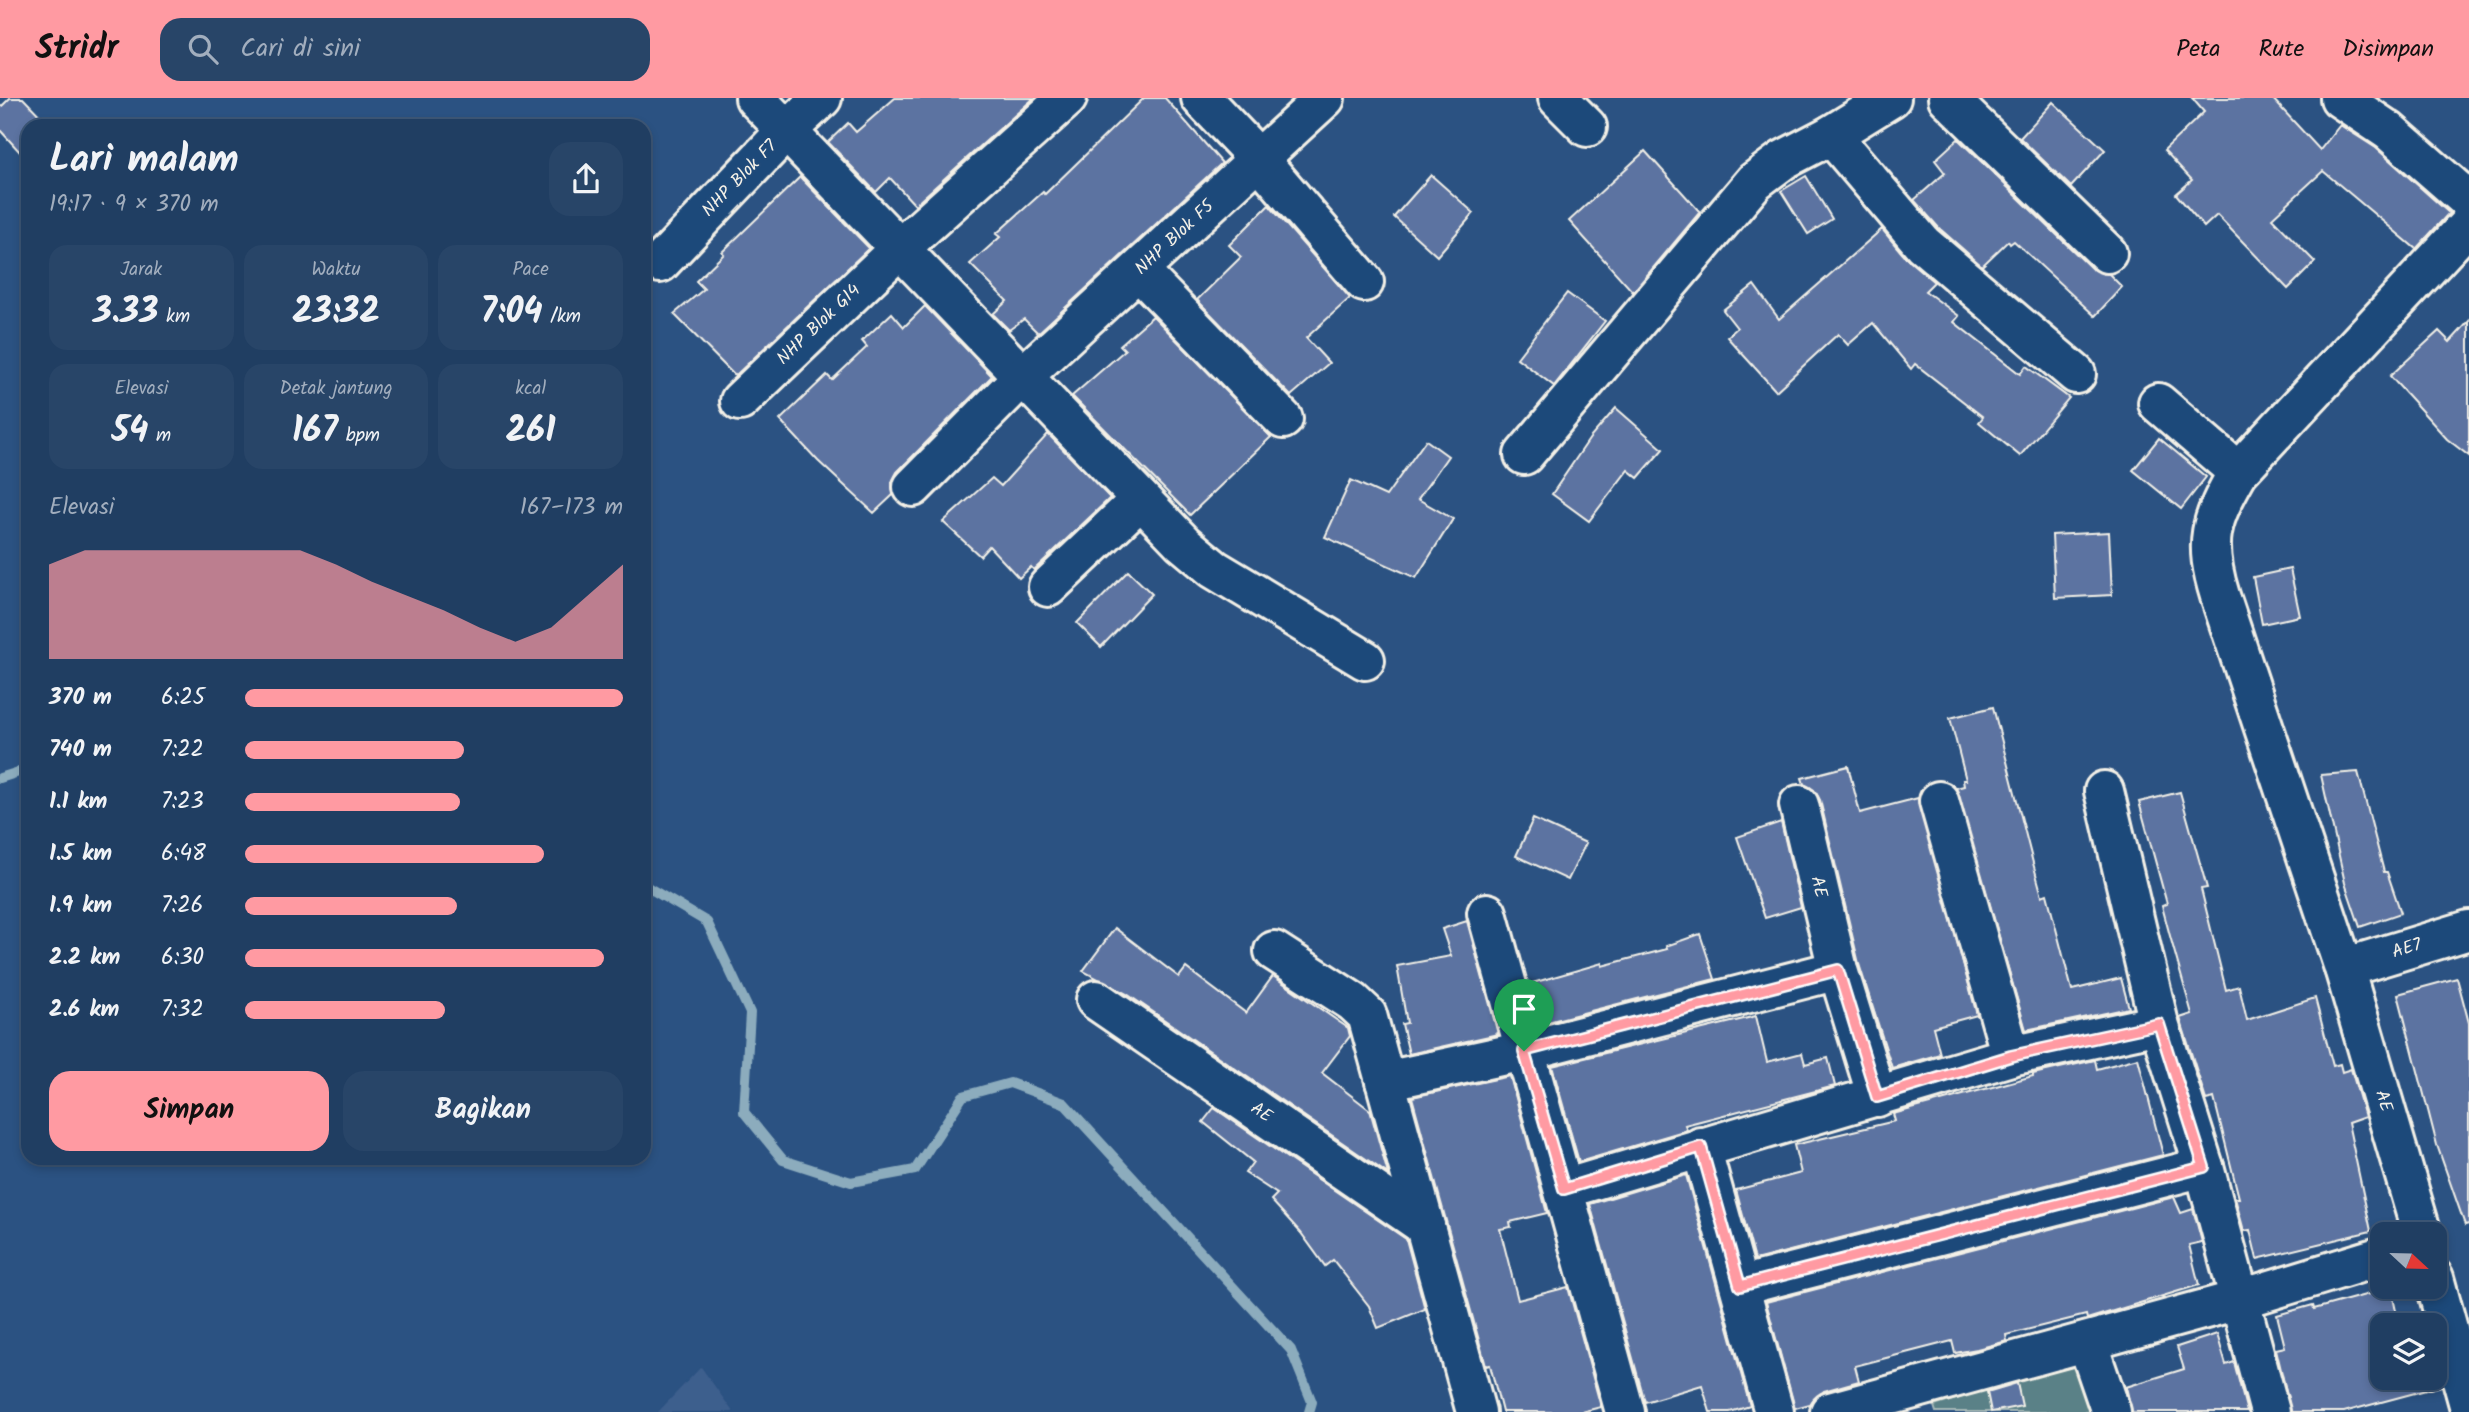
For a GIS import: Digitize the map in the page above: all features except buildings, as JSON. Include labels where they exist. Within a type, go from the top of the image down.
[{"type":"street","points":[[754,98],[1140,500],[1214,569],[1365,660]]},
{"type":"street","name":"NHP Blok F7","points":[[660,262],[786,131],[822,98]]},
{"type":"street","points":[[899,249],[1067,98]]},
{"type":"street","points":[[1201,98],[1259,159],[1364,282]]},
{"type":"street","name":"NHP Blok F5","points":[[913,487],[1023,376],[1325,98]]},
{"type":"street","points":[[1558,98],[1587,127]]},
{"type":"street","points":[[1524,454],[1755,181],[1783,160],[1831,135],[1891,98]]},
{"type":"street","points":[[1948,98],[2107,253]]},
{"type":"street","points":[[2340,98],[2389,131],[2469,201]]},
{"type":"street","points":[[1831,135],[1923,244],[2076,374]]},
{"type":"street","name":"AE","points":[[2418,1222],[2344,968],[2210,563],[2210,532],[2221,501],[2238,472],[2469,224]]},
{"type":"street","name":"NHP Blok G14","points":[[740,401],[899,249]]},
{"type":"street","points":[[1139,271],[1283,419]]},
{"type":"street","points":[[2158,403],[2238,472]]},
{"type":"street","points":[[1048,587],[1140,500]]},
{"type":"street","points":[[2104,791],[2159,1024],[2204,1167],[2270,1412]]},
{"type":"street","points":[[1939,801],[2011,1056]]},
{"type":"street","name":"AE","points":[[1799,805],[1838,970],[1877,1097]]},
{"type":"street","points":[[1487,914],[1625,1412]]},
{"type":"street","name":"AE7","points":[[2344,968],[2469,930]]},
{"type":"street","points":[[1274,951],[1362,1009],[1371,1030],[1476,1412]]},
{"type":"street","points":[[1385,1081],[1524,1051],[1838,970]]},
{"type":"street","name":"AE","points":[[1096,1000],[1425,1226]]},
{"type":"street","points":[[1564,1189],[2011,1056],[2159,1024]]},
{"type":"street","points":[[1701,1147],[1774,1412]]},
{"type":"street","points":[[1740,1286],[2204,1167]]},
{"type":"street","points":[[1830,1412],[1915,1402],[2087,1342],[2370,1260]]},
{"type":"street","points":[[2440,1299],[2469,1405]]},
{"type":"street","points":[[2087,1342],[2111,1412]]},
{"type":"shaded area","points":[[701,1367],[733,1412],[658,1412]]},
{"type":"green space","points":[[2081,1359],[2090,1412],[1936,1412],[1934,1406]]},
{"type":"waterway","points":[[0,778],[21,771]]},
{"type":"waterway","points":[[651,889],[707,922],[750,1013],[744,1112],[783,1160],[851,1182],[915,1170],[963,1096],[1010,1083],[1064,1103],[1291,1350],[1312,1402],[1309,1412]]},
{"type":"route","points":[[1838,970],[1877,1097],[2011,1056],[2159,1024],[2204,1167],[1740,1286],[1701,1147],[1564,1189],[1524,1051],[1838,970]]}]
